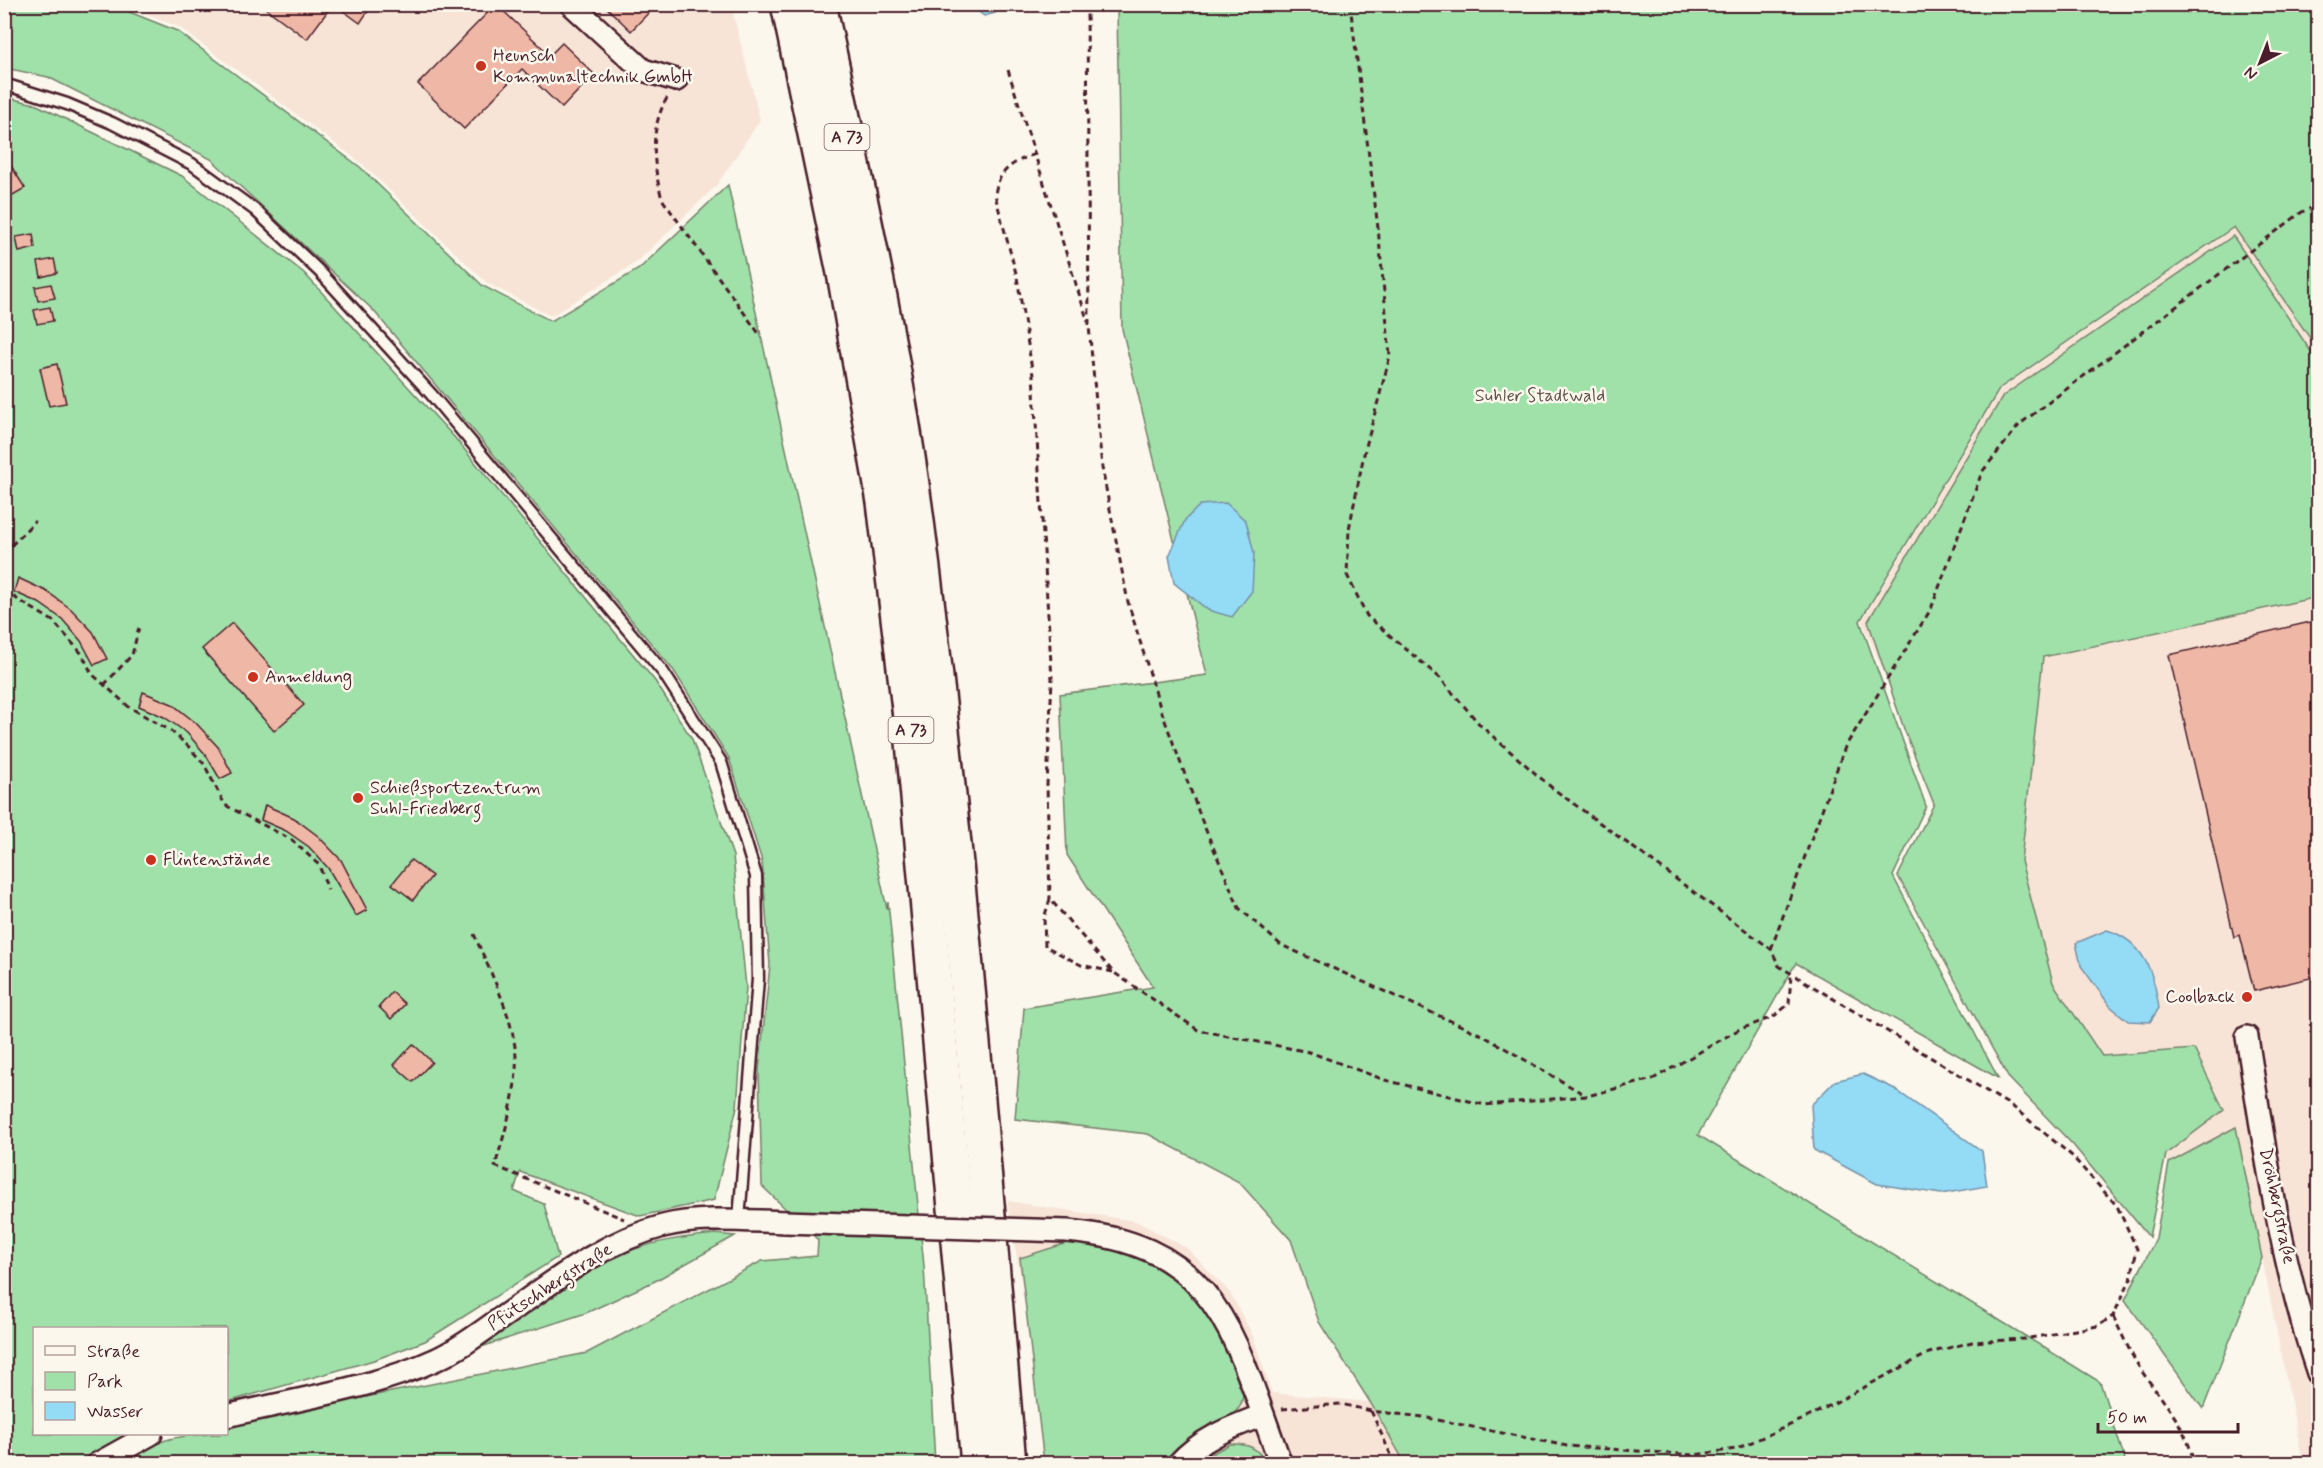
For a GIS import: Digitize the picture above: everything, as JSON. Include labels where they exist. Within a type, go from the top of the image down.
[{"type":"highway","name":"A 73","points":[[788,4],[844,273],[884,502],[913,742],[978,1464]]},
{"type":"highway","name":"A 73","points":[[819,4],[875,270],[916,514],[944,744],[1009,1464]]},
{"type":"street","points":[[571,4],[643,70],[676,81]]},
{"type":"street","name":"Dröhbergstraße","points":[[2247,1037],[2261,1131],[2287,1251],[2319,1373]]},
{"type":"street","name":"Pfütschbergstraße","points":[[228,1416],[394,1376],[438,1359],[460,1347],[585,1260],[646,1231],[665,1225],[739,1220],[1067,1231],[1122,1239],[1150,1249],[1173,1263],[1196,1282],[1213,1303],[1245,1361],[1281,1464]]},
{"type":"street","points":[[1178,1464],[1190,1450],[1222,1431],[1263,1415]]},
{"type":"street","points":[[98,1464],[149,1435]]},
{"type":"lane","points":[[4,84],[67,104],[112,123],[192,164],[255,210],[320,272],[431,394],[663,672],[721,762],[756,876],[758,979],[739,1220]]},
{"type":"path","points":[[1088,4],[1089,326],[1102,468],[1128,602],[1160,707],[1202,821],[1239,908],[1281,945],[1482,1035],[1587,1096]]},
{"type":"path","points":[[1263,1415],[1288,1406],[1341,1404],[1371,1411],[1423,1417],[1567,1446],[1694,1455],[1736,1449],[1774,1433],[1929,1353],[1972,1342],[2024,1339],[2098,1326],[2113,1316],[2131,1278],[2137,1249],[2117,1206],[2071,1155],[2013,1107],[1779,966],[1771,949],[1551,787],[1481,726],[1440,678],[1367,616],[1347,575],[1349,530],[1364,454],[1390,356],[1378,228],[1350,4]]},
{"type":"path","points":[[1008,70],[1089,326]]},
{"type":"path","points":[[676,81],[660,109],[654,142],[655,172],[662,199],[760,335]]},
{"type":"path","points":[[1035,154],[1007,167],[996,185],[995,195],[1025,314],[1033,375],[1052,679],[1047,785],[1050,899],[1044,918],[1045,946],[1081,965],[1113,972]]},
{"type":"path","points":[[1771,949],[1845,747],[1931,609],[1983,472],[2020,424],[2302,212],[2319,205]]},
{"type":"path","points":[[4,553],[36,521]]},
{"type":"path","points":[[4,591],[53,621],[82,654],[92,674],[103,685],[129,707],[171,731],[188,746],[204,764],[225,805],[292,840],[320,865],[328,890]]},
{"type":"path","points":[[103,685],[132,655],[139,627]]},
{"type":"path","points":[[1050,899],[1113,972],[1198,1030],[1309,1052],[1385,1080],[1485,1105],[1587,1096],[1653,1079],[1738,1030],[1773,1017],[1789,1004],[1791,975]]},
{"type":"path","points":[[474,934],[495,984],[515,1046],[514,1092],[495,1166],[610,1212],[646,1231]]},
{"type":"path","points":[[2113,1316],[2140,1369],[2174,1413],[2190,1445],[2194,1464]]},
{"type":"path","points":[[1371,1411],[1395,1464]]},
{"type":"shaded area","points":[[126,5],[731,5],[760,120],[717,185],[637,262],[551,316],[487,283],[361,163],[179,27]]},
{"type":"shaded area","points":[[2234,228],[2318,352],[2318,1463],[2303,1463],[2236,1128],[2169,1163],[2069,1110],[1862,621],[2001,389]]},
{"type":"shaded area","points":[[1007,1201],[1136,1221],[1187,1248],[1230,1293],[1253,1336],[1272,1393],[1370,1402],[1405,1463],[1053,1463]]},
{"type":"green space","points":[[4,5],[112,5],[177,31],[360,167],[483,286],[551,321],[639,269],[728,185],[887,909],[888,902],[924,1266],[935,1463],[121,1463],[159,1442],[183,1436],[228,1435],[228,1426],[275,1415],[587,1353],[762,1261],[817,1256],[818,1240],[762,1186],[759,1070],[770,965],[762,861],[729,758],[674,671],[373,310],[211,159],[48,77],[5,68]]},
{"type":"green space","name":"Suhler Stadtwald","points":[[1117,5],[2318,5],[2318,350],[2234,227],[2000,388],[1860,621],[1926,806],[1893,876],[1998,1078],[1796,963],[1698,1135],[2100,1382],[2126,1463],[1405,1463],[1370,1402],[1319,1322],[1291,1240],[1239,1182],[1148,1134],[1015,1119],[1024,1008],[1153,987],[1067,855],[1060,694],[1207,675],[1122,329]]},
{"type":"green space","name":"Schießsportzentrum Suhl-Friedberg","points":[[5,97],[35,104],[182,176],[304,273],[455,438],[655,681],[692,739],[733,856],[746,987],[737,1107],[714,1200],[640,1216],[520,1172],[514,1191],[544,1204],[558,1257],[425,1341],[374,1360],[228,1402],[228,1327],[33,1327],[33,1435],[128,1435],[78,1463],[5,1464]]},
{"type":"green space","points":[[2233,236],[2318,362],[2318,597],[2043,657],[2021,861],[2053,983],[2102,1056],[2194,1049],[2224,1110],[2166,1154],[2149,1237],[2074,1146],[2008,1077],[1898,876],[1934,804],[1904,729],[1868,621],[2003,396]]},
{"type":"green space","points":[[2236,1127],[2262,1258],[2203,1409],[2125,1300],[2156,1238],[2169,1163]]},
{"type":"green space","points":[[715,1234],[735,1236],[655,1281],[586,1313],[475,1349],[547,1296],[605,1262],[647,1245]]},
{"type":"green space","points":[[1070,1242],[1133,1256],[1169,1274],[1200,1302],[1213,1321],[1238,1373],[1243,1393],[1240,1406],[1236,1411],[1197,1434],[1164,1463],[1044,1463],[1020,1258]]},
{"type":"green space","points":[[1230,1444],[1252,1447],[1266,1463],[1202,1463],[1213,1453]]},
{"type":"water","points":[[974,4],[999,5],[995,13],[984,16],[975,9]]},
{"type":"water","points":[[1226,503],[1246,521],[1254,553],[1252,591],[1232,617],[1208,610],[1174,583],[1169,556],[1185,520],[1200,505]]},
{"type":"water","points":[[2107,930],[2130,942],[2145,960],[2154,983],[2159,1008],[2150,1022],[2128,1021],[2110,1006],[2081,966],[2076,943]]},
{"type":"water","points":[[1863,1074],[1893,1088],[1982,1151],[1987,1186],[1941,1194],[1877,1184],[1814,1150],[1811,1105],[1835,1081]]},
{"type":"building","points":[[260,4],[333,4],[307,39]]},
{"type":"building","points":[[334,4],[373,4],[360,23]]},
{"type":"building","name":"Heunsch Kommunaltechnik GmbH","points":[[496,4],[550,55],[562,43],[594,74],[562,108],[522,69],[464,129],[418,84]]},
{"type":"building","points":[[603,4],[657,4],[631,31]]},
{"type":"building","points":[[4,155],[25,188],[4,200]]},
{"type":"building","points":[[33,234],[35,248],[19,252],[16,237]]},
{"type":"building","points":[[54,259],[57,273],[41,277],[38,262]]},
{"type":"building","points":[[51,284],[55,298],[38,301],[35,287]]},
{"type":"building","points":[[50,307],[53,321],[37,324],[34,310]]},
{"type":"building","points":[[57,364],[66,403],[49,406],[40,368]]},
{"type":"building","points":[[18,578],[46,591],[71,609],[93,632],[107,659],[94,665],[81,641],[62,619],[39,603],[14,592]]},
{"type":"building","points":[[2319,620],[2319,976],[2254,991],[2240,935],[2234,937],[2169,655]]},
{"type":"building","name":"Anmeldung","points":[[232,623],[304,705],[274,731],[202,649]]},
{"type":"building","points":[[143,692],[172,704],[196,723],[218,747],[232,773],[220,779],[206,755],[187,733],[164,717],[139,706]]},
{"type":"building","points":[[265,805],[294,818],[318,836],[341,860],[367,910],[356,916],[328,868],[309,847],[286,831],[261,820]]},
{"type":"building","points":[[411,860],[432,876],[413,900],[392,884]]},
{"type":"building","points":[[392,992],[405,1004],[391,1019],[379,1007]]},
{"type":"building","points":[[413,1044],[432,1062],[413,1082],[394,1065]]},
{"type":"place","name":"Heunsch Kommunaltechnik GmbH","points":[[481,66]]},
{"type":"place","name":"Anmeldung","points":[[253,677]]},
{"type":"place","name":"Schießsportzentrum Suhl-Friedberg","points":[[358,798]]},
{"type":"place","name":"Flintenstände","points":[[151,860]]},
{"type":"place","name":"Coolback","points":[[2247,997]]}]
